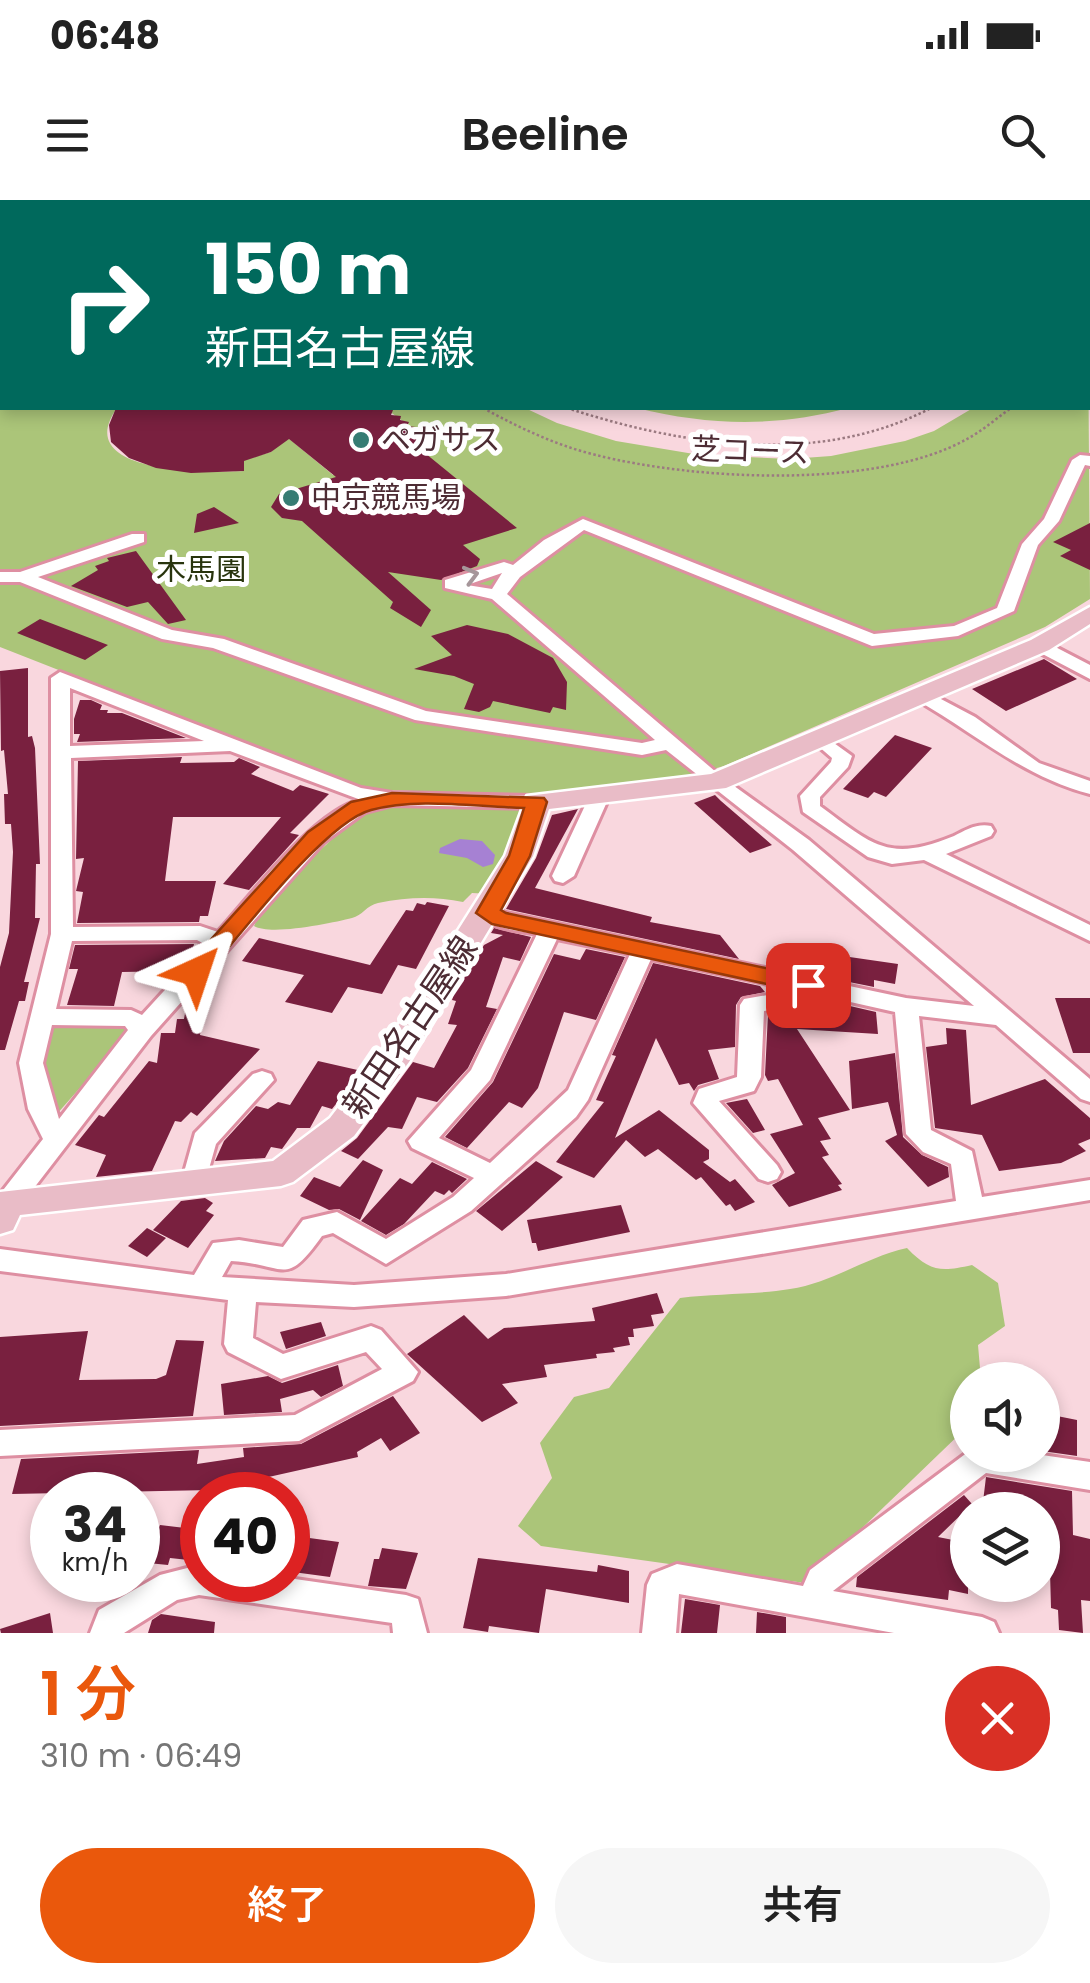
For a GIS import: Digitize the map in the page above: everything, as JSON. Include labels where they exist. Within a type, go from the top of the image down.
[{"type":"main road","points":[[536,802],[716,782],[1040,645],[1090,614]]},
{"type":"main road","name":"新田名古屋線","points":[[4,1212],[281,1172],[342,1127],[397,1054],[488,913],[520,856],[536,802]]},
{"type":"street","points":[[498,595],[514,573],[550,544],[584,524],[872,640],[958,631],[1005,610],[1030,544],[1050,521],[1080,460],[1090,461]]},
{"type":"street","points":[[0,577],[22,577],[138,538]]},
{"type":"street","points":[[514,573],[504,566],[450,584],[498,595],[716,782],[801,845],[1090,1093]]},
{"type":"street","points":[[22,577],[168,634],[217,643],[422,716],[642,749],[670,743]]},
{"type":"street","points":[[1040,645],[1090,673]]},
{"type":"street","points":[[56,1140],[40,1109],[32,1064],[62,934],[60,678],[356,793],[392,799],[536,802]]},
{"type":"street","points":[[922,695],[968,720],[1032,767],[1090,788]]},
{"type":"street","points":[[820,739],[842,756],[841,763],[810,796],[810,808],[866,851],[888,857],[929,854],[984,831]]},
{"type":"street","points":[[58,752],[238,746]]},
{"type":"street","points":[[564,876],[600,795]]},
{"type":"street","points":[[4,1212],[142,1030],[316,837],[358,806],[392,799]]},
{"type":"street","points":[[929,854],[1090,934]]},
{"type":"street","points":[[488,913],[906,1006],[1003,1018]]},
{"type":"street","points":[[493,1176],[421,1141],[481,1074],[523,980],[552,929]]},
{"type":"street","points":[[62,934],[200,933],[222,943]]},
{"type":"street","points":[[201,1286],[223,1251],[236,1249],[264,1258],[290,1259],[313,1226],[337,1222],[386,1253],[462,1204],[580,1094],[644,949]]},
{"type":"street","points":[[768,1172],[706,1103],[708,1095],[745,1086],[749,1078],[752,1006],[841,992]]},
{"type":"street","points":[[906,1006],[919,1134],[932,1145],[963,1158],[971,1210]]},
{"type":"street","points":[[42,1017],[131,1018],[142,1030]]},
{"type":"street","points":[[194,1183],[204,1140],[262,1080]]},
{"type":"street","points":[[0,1260],[243,1291],[354,1296],[506,1284],[1090,1190]]},
{"type":"street","points":[[0,1443],[299,1428],[403,1372],[371,1338],[280,1367],[238,1344],[243,1291]]},
{"type":"street","points":[[833,1614],[821,1581],[981,1458],[1090,1476]]},
{"type":"street","points":[[659,1633],[663,1585],[677,1578],[833,1614],[982,1633]]},
{"type":"street","points":[[107,1633],[111,1621],[171,1586],[199,1580],[406,1610],[410,1633]]},
{"type":"path","name":"芝コース","points":[[487,410],[552,441],[594,452],[677,468],[758,476],[846,472],[905,460],[955,445],[987,430],[1008,410]]},
{"type":"path","points":[[575,410],[662,435],[757,444],[865,433],[927,410]]},
{"type":"green space","name":"中京競馬場","points":[[0,410],[116,410],[107,430],[112,446],[128,458],[177,470],[243,471],[244,460],[271,452],[287,437],[333,475],[435,445],[388,410],[529,410],[616,441],[700,455],[790,459],[831,456],[905,441],[934,431],[970,410],[1089,410],[1090,599],[1045,627],[724,766],[674,780],[541,796],[362,789],[0,647]]},
{"type":"green space","points":[[646,410],[839,410],[796,419],[743,422]]},
{"type":"green space","points":[[412,803],[519,807],[527,813],[491,894],[472,893],[463,902],[431,898],[389,901],[374,904],[352,918],[302,928],[274,930],[254,926],[286,885],[348,826],[371,812]]},
{"type":"green space","points":[[52,1024],[125,1024],[131,1030],[56,1115],[45,1062]]},
{"type":"green space","points":[[907,1248],[922,1262],[936,1268],[972,1265],[998,1283],[1005,1326],[978,1345],[979,1362],[950,1362],[950,1443],[805,1583],[541,1546],[518,1526],[552,1478],[540,1443],[574,1397],[609,1388],[680,1298],[805,1286]]},
{"type":"shaded area","points":[[460,839],[482,841],[495,855],[493,864],[483,867],[467,858],[439,853],[440,848]]},
{"type":"building","points":[[115,410],[393,410],[391,415],[401,416],[400,420],[409,422],[407,426],[416,427],[415,432],[424,433],[420,449],[517,528],[463,545],[480,559],[477,566],[441,580],[388,572],[431,610],[421,627],[390,608],[393,602],[302,521],[282,518],[271,507],[279,494],[336,477],[289,439],[271,452],[244,461],[244,471],[191,473],[156,468],[129,458],[111,442],[109,425]]},
{"type":"building","points":[[214,507],[239,523],[194,533],[197,514]]},
{"type":"building","points":[[1090,523],[1090,570],[1060,556],[1071,550],[1053,542]]},
{"type":"building","points":[[136,551],[186,620],[168,624],[148,602],[127,607],[71,586],[98,570],[95,566],[109,561],[107,558]]},
{"type":"building","points":[[40,619],[108,645],[85,660],[17,633]]},
{"type":"building","points":[[467,625],[508,634],[553,658],[567,682],[566,710],[553,707],[550,713],[493,701],[479,712],[464,709],[474,684],[414,669],[452,655],[431,636]]},
{"type":"building","points":[[1044,659],[1077,679],[1006,711],[972,689]]},
{"type":"building","points":[[28,668],[28,737],[32,736],[35,748],[40,864],[36,864],[35,918],[40,918],[24,982],[29,982],[25,1001],[19,1001],[5,1050],[0,1050],[0,967],[9,933],[13,852],[11,824],[5,824],[4,794],[8,794],[4,750],[1,751],[0,671]]},
{"type":"building","points":[[80,700],[91,700],[102,705],[100,710],[108,710],[107,713],[122,713],[186,738],[77,742],[80,734],[74,734],[74,719]]},
{"type":"building","points":[[895,735],[932,748],[886,797],[874,792],[868,798],[843,789]]},
{"type":"building","points":[[182,757],[180,763],[234,762],[239,758],[260,767],[251,774],[293,791],[300,785],[329,794],[290,833],[299,835],[249,890],[223,884],[281,817],[173,817],[165,881],[216,881],[208,916],[200,916],[199,922],[77,923],[83,892],[76,891],[84,858],[76,859],[78,761]]},
{"type":"building","points":[[715,795],[772,845],[750,853],[694,803]]},
{"type":"building","points":[[578,809],[535,888],[652,917],[650,922],[720,935],[739,959],[506,909],[536,858],[552,815]]},
{"type":"building","points":[[417,903],[449,906],[416,969],[398,965],[382,994],[348,987],[332,1013],[285,1002],[304,975],[242,961],[259,938],[370,965],[406,910],[413,911]]},
{"type":"building","points":[[494,928],[531,937],[520,961],[503,957],[486,1007],[497,1009],[468,1068],[437,1102],[417,1097],[402,1129],[388,1127],[358,1159],[341,1151],[357,1138],[413,1062],[434,1068],[457,1025],[448,1024],[456,1001],[452,1000],[454,994],[484,945],[503,935],[491,933]]},
{"type":"building","points":[[194,944],[191,956],[177,971],[122,972],[114,1006],[67,1005],[78,969],[69,969],[75,945]]},
{"type":"building","points":[[586,949],[625,957],[596,1020],[564,1012],[538,1088],[522,1108],[509,1102],[467,1148],[445,1137],[493,1082],[554,954],[580,960]]},
{"type":"building","points":[[808,951],[898,964],[895,984],[874,980],[874,987],[804,973]]},
{"type":"building","points":[[653,963],[760,986],[765,992],[741,997],[736,1005],[735,1047],[708,1050],[719,1079],[698,1085],[694,1091],[689,1083],[679,1085],[656,1038],[615,1138],[659,1110],[709,1150],[709,1159],[703,1162],[730,1182],[735,1179],[755,1202],[735,1211],[701,1177],[696,1180],[658,1149],[645,1157],[626,1140],[594,1178],[556,1162],[604,1102],[596,1100]]},
{"type":"building","points":[[1055,998],[1090,998],[1090,1053],[1073,1053]]},
{"type":"building","points":[[837,1003],[876,1012],[878,1034],[797,1029],[850,1110],[818,1118],[831,1139],[820,1141],[829,1155],[822,1157],[842,1184],[838,1185],[842,1190],[789,1207],[772,1185],[795,1173],[770,1134],[803,1125],[778,1079],[768,1081],[765,1075],[768,1014],[781,1012],[786,1019],[788,1012]]},
{"type":"building","points":[[204,1007],[200,1035],[260,1049],[197,1116],[191,1112],[181,1122],[175,1121],[152,1171],[96,1177],[106,1155],[75,1145],[99,1115],[104,1117],[149,1061],[157,1063],[161,1033],[175,1033],[177,1019],[184,1019],[186,1008]]},
{"type":"building","points":[[946,1028],[966,1030],[971,1105],[1045,1079],[1090,1118],[1090,1139],[1078,1144],[1086,1151],[1061,1163],[999,1171],[982,1135],[935,1128],[926,1047],[947,1044]]},
{"type":"building","points":[[895,1053],[903,1137],[922,1155],[948,1167],[949,1177],[928,1187],[885,1141],[897,1135],[888,1102],[852,1109],[849,1061]]},
{"type":"building","points":[[318,1061],[362,1071],[332,1109],[322,1106],[310,1128],[297,1128],[282,1149],[271,1147],[265,1158],[215,1161],[224,1141],[256,1106],[268,1109],[278,1102],[290,1105]]},
{"type":"building","points":[[747,1099],[765,1130],[753,1133],[726,1103]]},
{"type":"building","points":[[363,1160],[383,1170],[360,1220],[300,1196],[314,1177],[340,1187]]},
{"type":"building","points":[[536,1161],[563,1177],[502,1231],[476,1211]]},
{"type":"building","points":[[432,1162],[467,1179],[452,1193],[435,1191],[404,1224],[386,1235],[361,1221],[400,1178],[412,1184]]},
{"type":"building","points":[[205,1198],[213,1203],[206,1211],[214,1215],[188,1248],[153,1230],[181,1201]]},
{"type":"building","points":[[621,1205],[630,1232],[538,1251],[536,1243],[532,1243],[527,1220]]},
{"type":"building","points":[[147,1228],[166,1238],[147,1257],[128,1246]]},
{"type":"building","points":[[657,1293],[664,1313],[651,1315],[654,1326],[633,1329],[634,1337],[628,1337],[630,1345],[596,1354],[597,1358],[544,1365],[547,1377],[502,1384],[518,1403],[482,1422],[407,1354],[464,1315],[488,1339],[504,1328],[595,1321],[592,1308]]},
{"type":"building","points":[[321,1322],[326,1336],[286,1349],[280,1332]]},
{"type":"building","points":[[88,1331],[79,1380],[156,1379],[166,1375],[176,1340],[204,1341],[193,1416],[0,1426],[0,1337]]},
{"type":"building","points":[[338,1365],[343,1386],[321,1397],[313,1390],[280,1399],[282,1412],[224,1415],[221,1384],[268,1376],[282,1383]]},
{"type":"building","points":[[393,1396],[420,1433],[390,1451],[381,1438],[357,1452],[358,1457],[291,1472],[180,1472],[180,1491],[160,1491],[160,1472],[30,1472],[30,1494],[12,1494],[21,1459],[199,1450],[197,1464],[244,1457],[243,1448],[301,1444]]},
{"type":"building","points":[[1060,1417],[1077,1420],[1077,1456],[1060,1454]]},
{"type":"building","points":[[986,1477],[1072,1491],[1073,1535],[1090,1539],[1090,1601],[1081,1600],[1083,1633],[1059,1630],[1058,1610],[1051,1608],[1051,1602],[1060,1602],[1060,1492],[984,1492]]},
{"type":"building","points":[[950,1506],[950,1525],[938,1537],[950,1539],[948,1600],[856,1587],[857,1577]]},
{"type":"building","points":[[160,1525],[180,1527],[180,1559],[170,1558],[168,1565],[160,1564]]},
{"type":"building","points":[[310,1538],[339,1542],[330,1577],[310,1574]]},
{"type":"building","points":[[382,1548],[418,1553],[406,1589],[368,1586],[374,1559],[379,1559]]},
{"type":"building","points":[[478,1558],[597,1572],[598,1565],[629,1571],[629,1603],[546,1589],[539,1633],[489,1626],[488,1632],[463,1628]]},
{"type":"building","points":[[685,1599],[720,1605],[717,1633],[681,1633]]},
{"type":"building","points":[[757,1612],[786,1617],[786,1633],[756,1633]]},
{"type":"building","points":[[50,1613],[53,1633],[1,1633],[0,1629]]},
{"type":"building","points":[[161,1614],[215,1622],[214,1633],[148,1633],[152,1620]]},
{"type":"place","name":"ペガサス","points":[[361,440]]},
{"type":"place","name":"中京競馬場","points":[[291,498]]},
{"type":"route","points":[[196,972],[316,837],[358,806],[392,799],[536,802],[520,856],[488,913],[500,919],[808,985]]},
{"type":"park label","name":"木馬園","points":[[201,570]]}]
